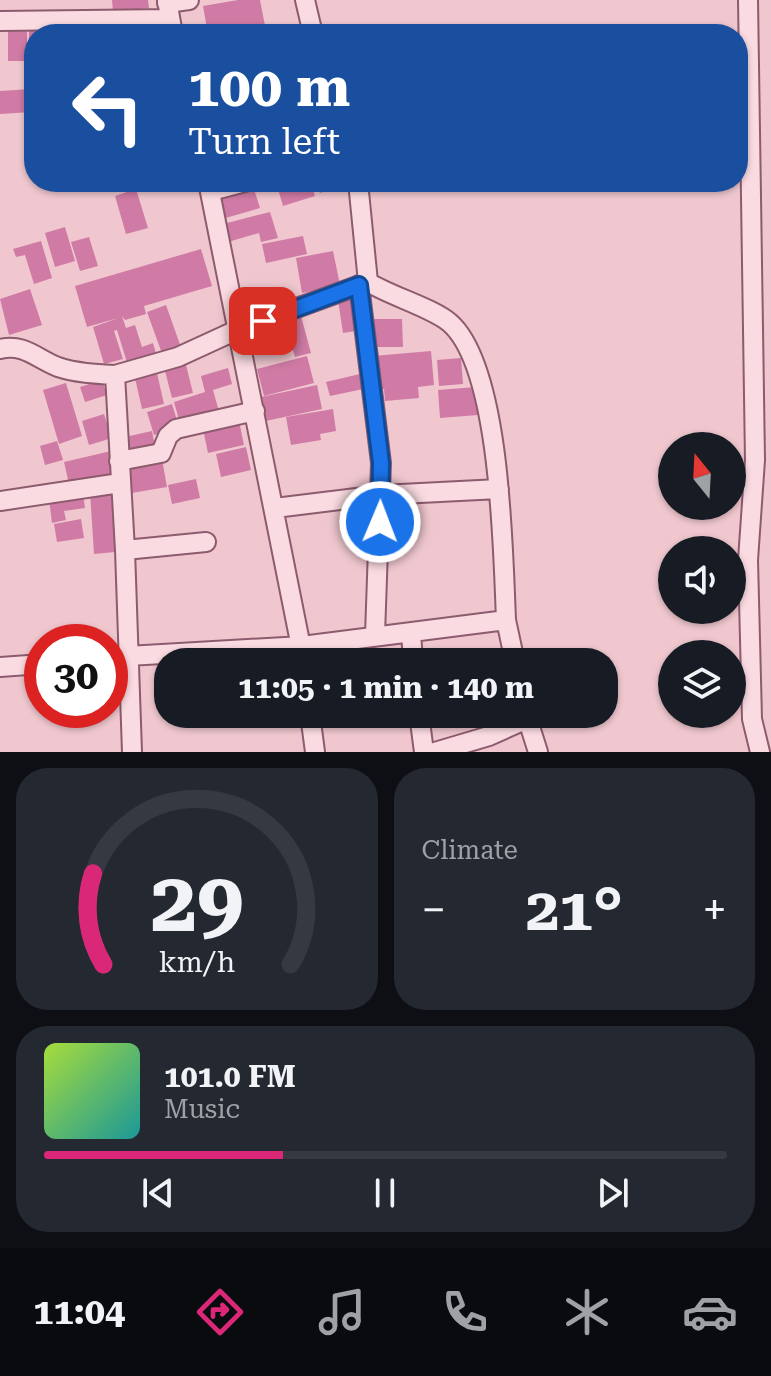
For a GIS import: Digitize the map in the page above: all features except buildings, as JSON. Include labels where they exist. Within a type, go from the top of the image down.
[{"type":"street","points":[[0,21],[169,14],[189,0]]},
{"type":"street","points":[[305,0],[311,24]]},
{"type":"street","points":[[748,0],[763,461],[748,560],[752,719],[760,752]]},
{"type":"street","points":[[211,192],[302,648]]},
{"type":"street","points":[[358,192],[363,283],[381,463],[375,635]]},
{"type":"street","points":[[0,349],[19,347],[56,366],[77,372],[115,375],[178,357],[239,329],[363,283],[449,322],[460,336],[479,381],[494,443],[506,620],[512,648]]},
{"type":"street","points":[[115,375],[125,550],[121,624]]},
{"type":"street","points":[[119,461],[161,453],[168,436],[176,429],[255,411]]},
{"type":"street","points":[[0,501],[120,483]]},
{"type":"street","points":[[275,508],[381,495],[499,489]]},
{"type":"street","points":[[125,550],[206,542]]},
{"type":"street","points":[[326,648],[375,635],[506,620]]},
{"type":"street","points":[[411,632],[412,648]]},
{"type":"street","points":[[128,656],[154,656]]},
{"type":"street","points":[[0,667],[24,665]]},
{"type":"street","points":[[128,722],[132,752]]},
{"type":"street","points":[[312,728],[315,752]]},
{"type":"street","points":[[421,728],[424,752]]},
{"type":"street","points":[[435,752],[476,740],[502,728]]},
{"type":"street","points":[[531,728],[538,752]]},
{"type":"route","points":[[263,321],[359,285],[381,463],[380,522]]}]
